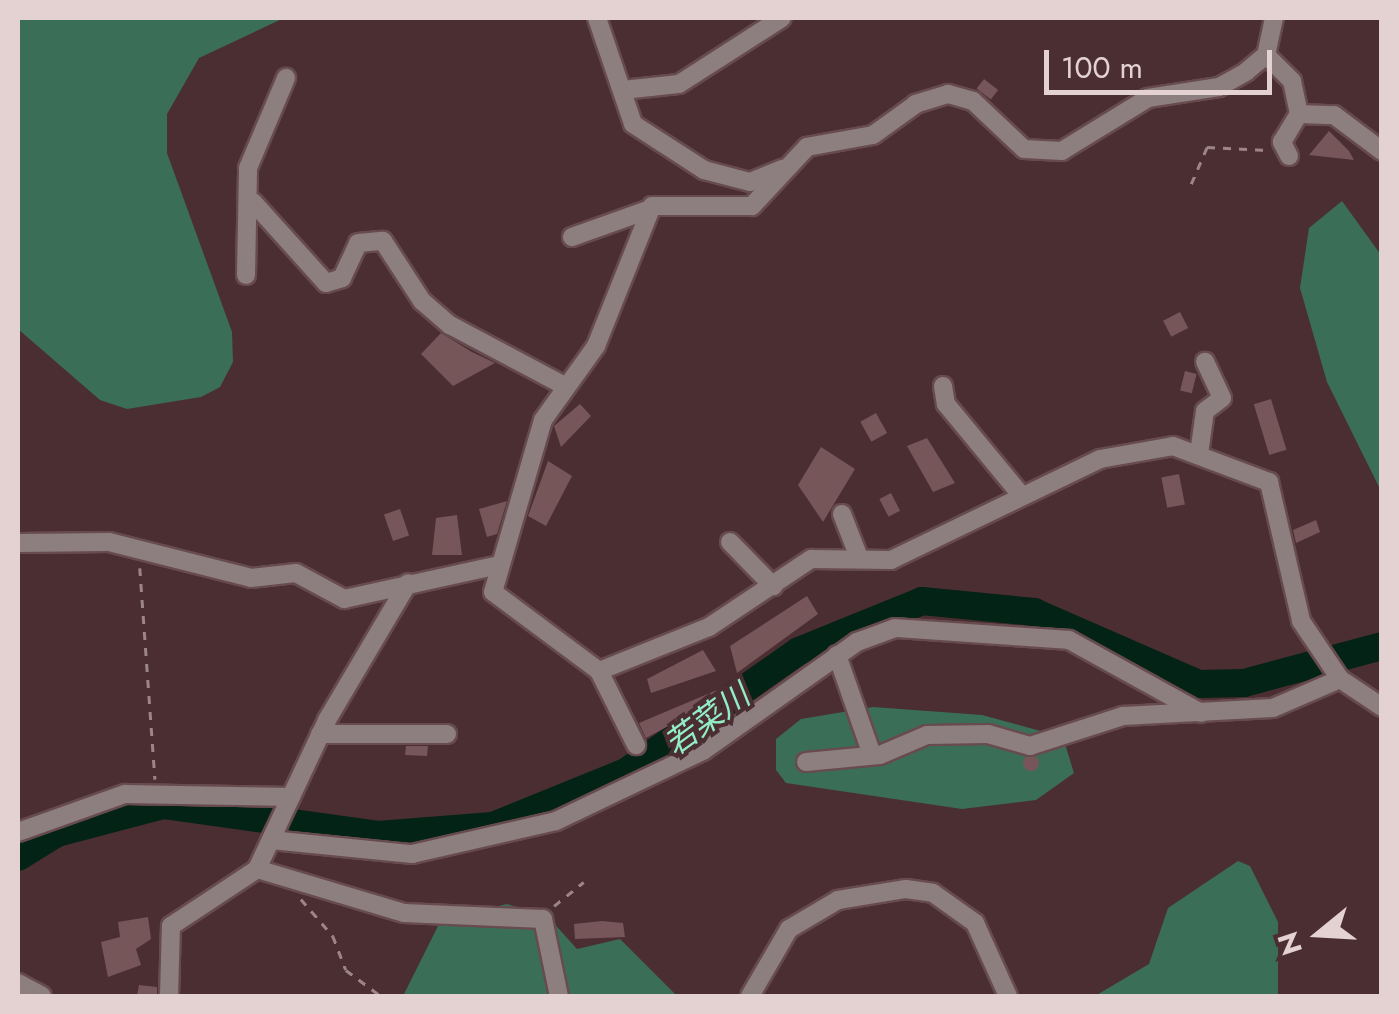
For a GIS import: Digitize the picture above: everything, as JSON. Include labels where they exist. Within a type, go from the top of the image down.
[{"type":"street","points":[[598,18],[633,124],[704,170],[750,182],[784,168]]},
{"type":"street","points":[[622,90],[679,84],[782,18]]},
{"type":"street","points":[[572,237],[671,200],[752,206],[784,168],[821,140],[873,136],[916,104],[948,94],[974,101],[1016,144],[1062,151],[1140,102],[1220,87],[1266,55],[1274,18]]},
{"type":"street","points":[[1266,55],[1292,81],[1299,114],[1286,151]]},
{"type":"street","points":[[246,275],[253,202],[252,154],[286,78]]},
{"type":"street","points":[[1299,114],[1334,115],[1382,151]]},
{"type":"street","points":[[253,202],[326,283],[342,278],[358,244],[383,241],[422,301],[450,325],[561,384]]},
{"type":"street","points":[[18,543],[109,542],[252,578],[296,573],[344,599],[494,566],[515,539],[561,384],[596,346],[648,210]]},
{"type":"street","points":[[1199,454],[1205,410],[1222,398],[1205,362]]},
{"type":"street","points":[[943,386],[946,404],[1021,496]]},
{"type":"street","points":[[599,671],[709,627],[812,559],[858,554],[891,560],[928,548],[1021,496],[1142,448],[1199,454],[1269,482],[1302,620],[1338,676],[1382,707]]},
{"type":"street","points":[[842,514],[858,554]]},
{"type":"street","points":[[730,542],[774,586]]},
{"type":"street","points":[[494,566],[499,603],[599,671],[636,745]]},
{"type":"street","points":[[169,996],[171,926],[256,870],[320,734],[408,583]]},
{"type":"street","points":[[273,837],[412,854],[507,837],[668,771],[837,655],[894,628],[1052,636],[1202,713]]},
{"type":"street","points":[[837,655],[872,755]]},
{"type":"street","points":[[806,762],[872,755],[926,735],[988,734],[1030,746],[1123,716],[1273,708],[1338,676]]},
{"type":"street","points":[[320,734],[447,734]]},
{"type":"street","points":[[18,832],[87,803],[156,791],[290,800]]},
{"type":"street","points":[[256,870],[290,875],[404,912],[543,918],[560,996]]},
{"type":"street","points":[[750,996],[789,929],[838,900],[906,889],[933,893],[975,922],[1008,996]]},
{"type":"street","points":[[18,983],[42,996]]},
{"type":"path","points":[[1191,184],[1207,147],[1286,151]]},
{"type":"path","points":[[156,791],[140,561],[167,559]]},
{"type":"path","points":[[290,875],[346,970],[381,996]]},
{"type":"path","points":[[543,918],[584,882]]},
{"type":"green space","points":[[18,18],[284,18],[199,58],[167,114],[167,153],[232,332],[233,362],[220,387],[201,397],[127,409],[100,400],[18,329]]},
{"type":"green space","points":[[1342,201],[1381,255],[1381,491],[1327,382],[1300,288],[1309,228]]},
{"type":"green space","points":[[873,707],[982,715],[1048,733],[1066,747],[1074,773],[1036,800],[962,809],[786,783],[776,770],[776,739],[801,719]]},
{"type":"green space","points":[[1238,861],[1250,866],[1278,922],[1278,996],[1095,996],[1149,964],[1168,908]]},
{"type":"green space","points":[[507,904],[549,918],[577,949],[620,939],[677,996],[403,996],[441,920]]},
{"type":"building","points":[[984,79],[998,90],[991,100],[977,88]]},
{"type":"building","points":[[1329,131],[1349,151],[1354,160],[1309,155]]},
{"type":"building","points":[[1180,312],[1188,328],[1171,337],[1163,321]]},
{"type":"building","points":[[441,333],[495,363],[453,386],[421,354]]},
{"type":"building","points":[[1185,371],[1197,374],[1192,393],[1180,390]]},
{"type":"building","points":[[1271,399],[1286,450],[1269,455],[1254,404]]},
{"type":"building","points":[[580,404],[591,416],[561,447],[554,426]]},
{"type":"building","points":[[876,413],[887,433],[871,442],[860,422]]},
{"type":"building","points":[[927,438],[955,483],[933,492],[907,446]]},
{"type":"building","points":[[821,447],[855,469],[823,522],[798,485]]},
{"type":"building","points":[[548,461],[572,476],[546,526],[528,516]]},
{"type":"building","points":[[1179,474],[1185,504],[1167,508],[1161,477]]},
{"type":"building","points":[[891,493],[900,511],[888,517],[879,499]]},
{"type":"building","points":[[507,501],[497,534],[487,537],[479,509]]},
{"type":"building","points":[[400,509],[409,535],[393,541],[384,515]]},
{"type":"building","points":[[457,515],[462,555],[432,555],[436,518]]},
{"type":"building","points":[[1316,520],[1320,532],[1296,543],[1293,530]]},
{"type":"building","points":[[807,596],[818,614],[737,673],[730,646]]},
{"type":"building","points":[[703,650],[716,671],[651,693],[647,679]]},
{"type":"building","points":[[717,690],[721,698],[646,738],[639,723]]},
{"type":"building","points":[[406,746],[428,746],[427,756],[405,755]]},
{"type":"building","points":[[1031,755],[1039,763],[1031,771],[1023,763]]},
{"type":"building","points":[[148,917],[151,939],[136,949],[141,965],[108,977],[101,942],[120,937],[118,922]]},
{"type":"building","points":[[623,923],[625,937],[575,939],[574,924]]},
{"type":"building","points":[[139,985],[157,987],[157,996],[137,996]]},
{"type":"waterway","name":"若菜川","points":[[18,857],[57,833],[163,805],[378,835],[493,826],[626,772],[799,651],[922,601],[1034,612],[1199,684],[1244,683],[1382,646]]}]
